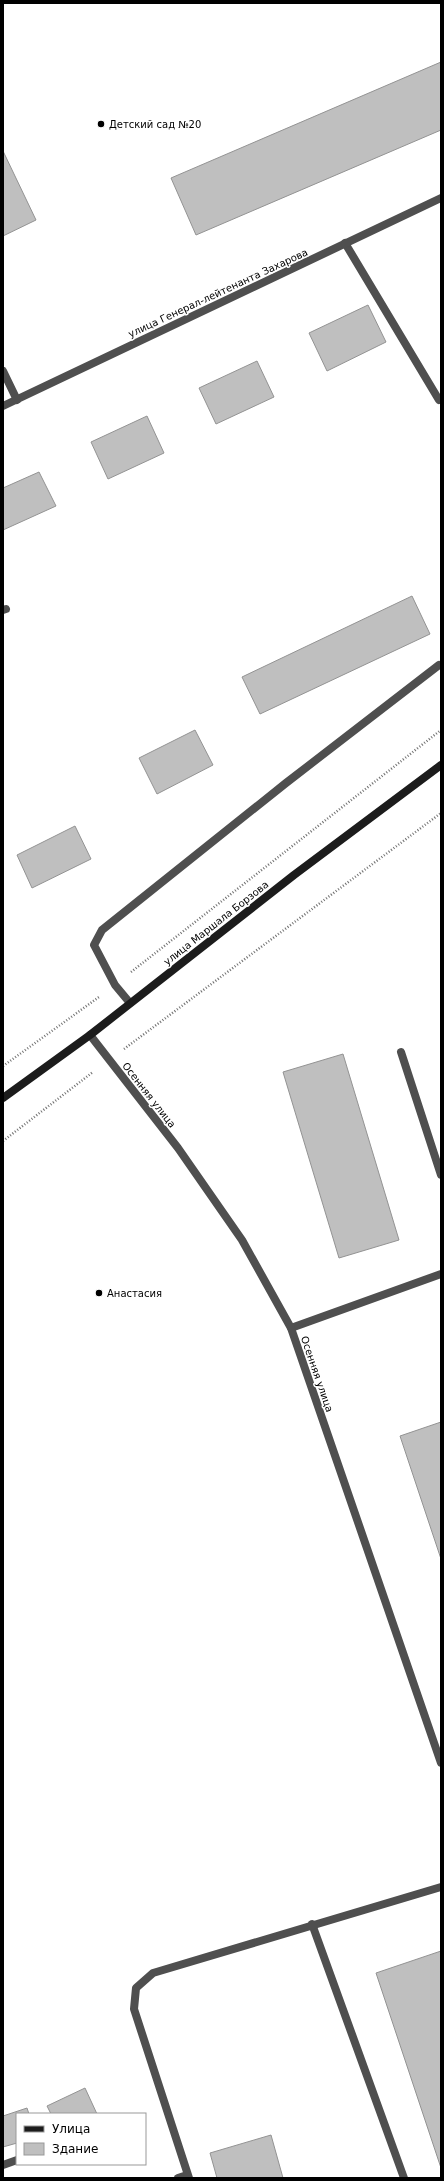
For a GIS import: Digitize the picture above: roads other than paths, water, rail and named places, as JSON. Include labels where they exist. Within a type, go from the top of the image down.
[{"type":"main road","name":"улица Маршала Борзова","points":[[3,1098],[90,1035],[294,875],[441,765]]},
{"type":"street","name":"улица Генерал-лейтенанта Захарова","points":[[3,406],[441,198]]},
{"type":"street","points":[[346,243],[439,400],[441,399]]},
{"type":"street","points":[[3,371],[16,400]]},
{"type":"street","points":[[130,1003],[115,985],[94,945],[102,930],[286,783],[439,665]]},
{"type":"street","name":"Осенняя улица","points":[[90,1035],[178,1148],[242,1240],[291,1328],[441,1763]]},
{"type":"street","points":[[401,1052],[441,1175]]},
{"type":"street","points":[[291,1328],[441,1274]]},
{"type":"street","points":[[178,2178],[188,2176],[134,2008],[136,1988],[153,1973],[312,1924],[441,1887]]},
{"type":"street","points":[[312,1924],[404,2178]]},
{"type":"street","points":[[3,2165],[16,2160]]},
{"type":"place","name":"Детский сад №20","points":[[101,124]]},
{"type":"place","name":"Анастасия","points":[[99,1293]]}]
